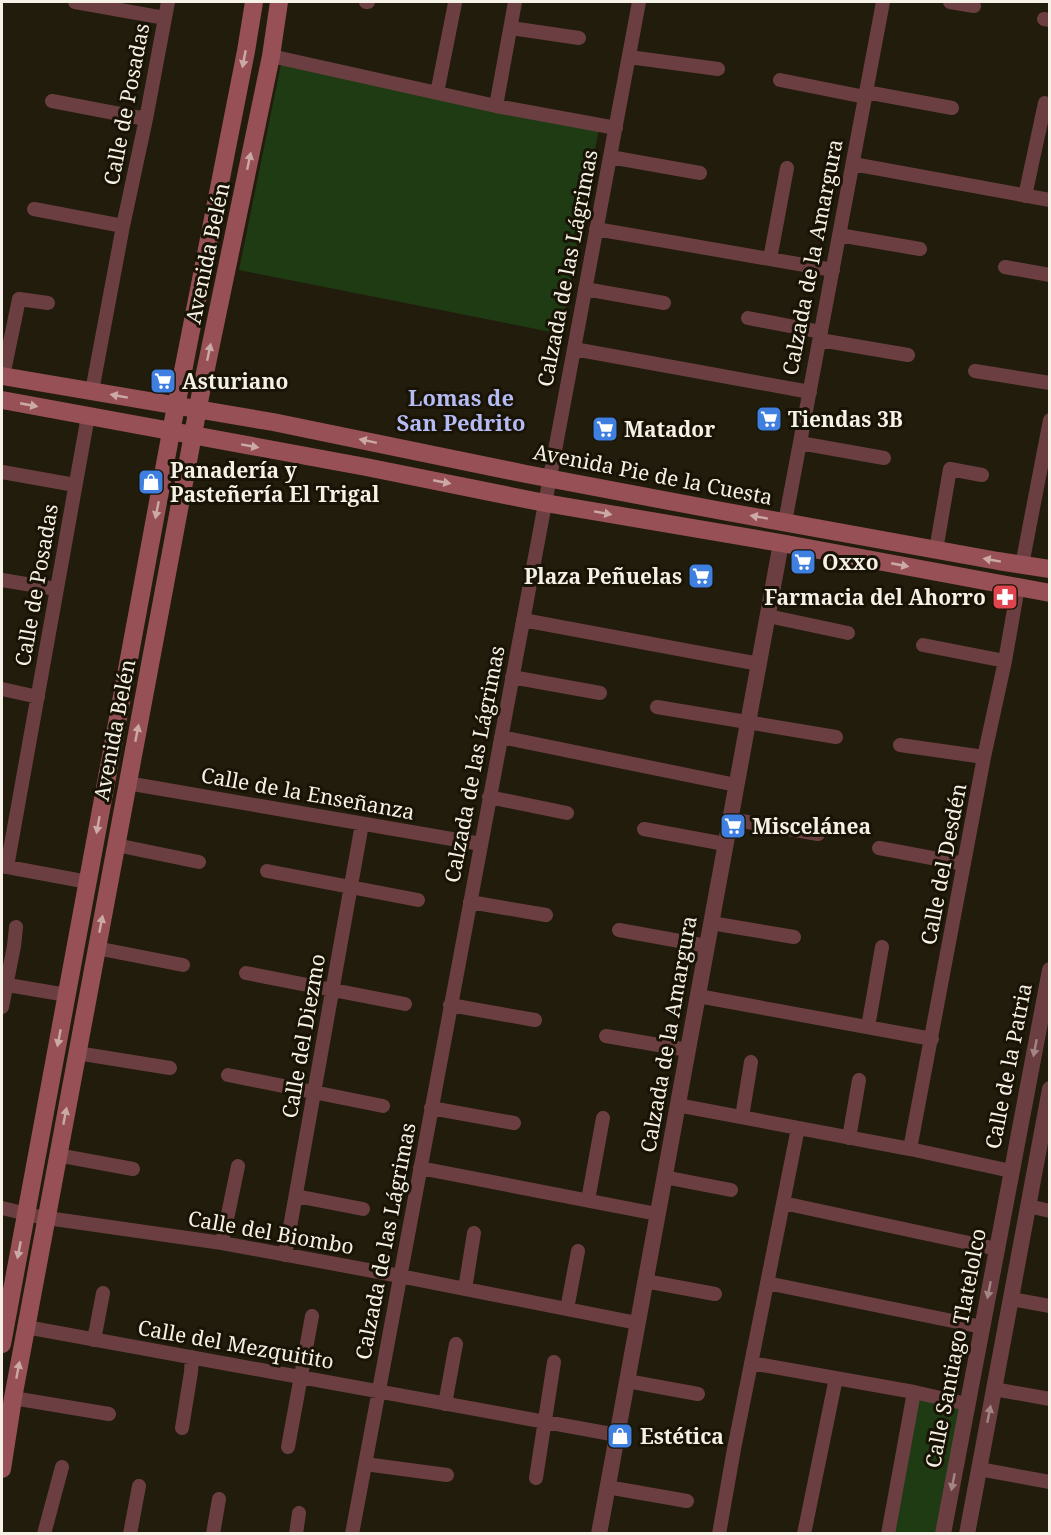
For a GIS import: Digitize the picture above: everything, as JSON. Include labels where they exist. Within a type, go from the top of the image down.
[{"type":"main road","name":"Avenida Belén","points":[[2,1344],[171,432],[254,2]]},
{"type":"main road","name":"Avenida Belén","points":[[2,1469],[57,1155],[127,783],[198,409],[271,56],[279,2]]},
{"type":"main road","name":"Avenida Pie de la Cuesta","points":[[2,376],[273,422],[549,478],[1050,569]]},
{"type":"main road","name":"Avenida Pie de la Cuesta","points":[[2,400],[366,466],[545,503],[781,543],[1050,593]]},
{"type":"street","points":[[75,2],[165,18]]},
{"type":"street","name":"Calle de Posadas","points":[[92,391],[168,2]]},
{"type":"street","points":[[496,106],[515,2]]},
{"type":"street","name":"Calzada de las Lágrimas","points":[[352,1533],[639,2]]},
{"type":"street","name":"Calzada de la Amargura","points":[[785,522],[883,2]]},
{"type":"street","points":[[950,2],[974,6]]},
{"type":"street","points":[[437,93],[455,3]]},
{"type":"street","points":[[511,28],[579,38]]},
{"type":"street","points":[[271,56],[496,106],[616,128]]},
{"type":"street","points":[[629,57],[718,69]]},
{"type":"street","points":[[780,80],[952,108]]},
{"type":"street","points":[[52,100],[146,119]]},
{"type":"street","points":[[1025,196],[1045,103]]},
{"type":"street","points":[[610,157],[700,173]]},
{"type":"street","points":[[853,164],[1050,200]]},
{"type":"street","points":[[770,259],[787,168]]},
{"type":"street","points":[[34,209],[123,226]]},
{"type":"street","points":[[596,229],[832,270]]},
{"type":"street","points":[[839,235],[920,249]]},
{"type":"street","points":[[1005,267],[1050,275]]},
{"type":"street","points":[[585,289],[664,303]]},
{"type":"street","points":[[2,376],[19,299],[48,303]]},
{"type":"street","points":[[748,318],[908,355]]},
{"type":"street","points":[[574,349],[810,392]]},
{"type":"street","points":[[975,371],[1050,383]]},
{"type":"street","name":"Calle de Posadas","points":[[4,867],[38,697],[88,416]]},
{"type":"street","points":[[1022,565],[1050,420]]},
{"type":"street","points":[[800,443],[884,458]]},
{"type":"street","points":[[936,550],[950,469],[982,475]]},
{"type":"street","points":[[2,472],[75,484]]},
{"type":"street","name":"Calzada de la Amargura","points":[[599,1533],[781,543]]},
{"type":"street","points":[[2,580],[56,589]]},
{"type":"street","name":"Calle del Desdén","points":[[910,1149],[1018,587]]},
{"type":"street","points":[[768,616],[848,633]]},
{"type":"street","points":[[523,620],[759,664]]},
{"type":"street","points":[[923,645],[1005,661]]},
{"type":"street","points":[[512,677],[600,693]]},
{"type":"street","points":[[2,689],[38,697]]},
{"type":"street","points":[[657,707],[836,737]]},
{"type":"street","points":[[501,737],[736,785]]},
{"type":"street","points":[[900,746],[984,757]]},
{"type":"street","name":"Calle de la Enseñanza","points":[[127,783],[481,844]]},
{"type":"street","points":[[489,797],[567,813]]},
{"type":"street","points":[[730,819],[818,834]]},
{"type":"street","name":"Calle del Diezmo","points":[[285,1255],[362,824]]},
{"type":"street","points":[[644,829],[725,844]]},
{"type":"street","points":[[116,845],[199,862]]},
{"type":"street","points":[[879,848],[964,864]]},
{"type":"street","points":[[4,867],[88,882]]},
{"type":"street","points":[[267,871],[418,900]]},
{"type":"street","points":[[470,902],[546,915]]},
{"type":"street","points":[[711,923],[794,937]]},
{"type":"street","points":[[2,1007],[3,985],[14,945],[16,927]]},
{"type":"street","points":[[619,930],[707,946]]},
{"type":"street","points":[[868,1027],[882,947]]},
{"type":"street","points":[[96,948],[183,965]]},
{"type":"street","name":"Calle de la Patria","points":[[1011,1171],[1050,970]]},
{"type":"street","points":[[246,974],[405,1004]]},
{"type":"street","points":[[3,985],[66,995]]},
{"type":"street","points":[[698,996],[932,1039]]},
{"type":"street","points":[[450,1005],[535,1020]]},
{"type":"street","points":[[606,1036],[688,1050]]},
{"type":"street","points":[[77,1053],[170,1068]]},
{"type":"street","points":[[742,1117],[751,1062]]},
{"type":"street","points":[[228,1075],[383,1106]]},
{"type":"street","points":[[849,1138],[860,1080]]},
{"type":"street","points":[[967,1533],[1028,1206],[1047,1118],[1050,1089]]},
{"type":"street","points":[[677,1105],[910,1149],[1011,1171]]},
{"type":"street","points":[[431,1108],[514,1123]]},
{"type":"street","points":[[588,1200],[603,1118]]},
{"type":"street","points":[[719,1533],[798,1128]]},
{"type":"street","points":[[57,1155],[133,1169]]},
{"type":"street","points":[[222,1243],[238,1166]]},
{"type":"street","points":[[420,1168],[657,1214]]},
{"type":"street","name":"Calle Santiago Tlatelolco","points":[[943,1533],[1011,1171]]},
{"type":"street","points":[[664,1177],[731,1190]]},
{"type":"street","points":[[296,1196],[363,1209]]},
{"type":"street","points":[[783,1203],[997,1249]]},
{"type":"street","points":[[1028,1206],[1050,1211]]},
{"type":"street","name":"Calle del Biombo","points":[[2,1208],[47,1218],[222,1243],[400,1275],[638,1323]]},
{"type":"street","points":[[465,1289],[474,1233]]},
{"type":"street","points":[[567,1309],[578,1251]]},
{"type":"street","points":[[645,1281],[715,1294]]},
{"type":"street","points":[[767,1283],[982,1327]]},
{"type":"street","points":[[94,1340],[103,1293]]},
{"type":"street","points":[[1011,1299],[1050,1306]]},
{"type":"street","points":[[288,1446],[312,1316]]},
{"type":"street","name":"Calle del Mezquitito","points":[[26,1327],[617,1435]]},
{"type":"street","points":[[445,1404],[456,1344]]},
{"type":"street","points":[[182,1428],[192,1357]]},
{"type":"street","points":[[536,1478],[554,1362]]},
{"type":"street","points":[[751,1364],[914,1392],[967,1404]]},
{"type":"street","points":[[804,1533],[836,1378]]},
{"type":"street","points":[[627,1381],[698,1394]]},
{"type":"street","points":[[994,1389],[1050,1399]]},
{"type":"street","points":[[888,1533],[914,1392]]},
{"type":"street","points":[[13,1398],[109,1414]]},
{"type":"street","points":[[364,1464],[447,1475]]},
{"type":"street","points":[[44,1533],[62,1467]]},
{"type":"street","points":[[979,1469],[1050,1482]]},
{"type":"street","points":[[130,1533],[139,1486]]},
{"type":"street","points":[[607,1486],[687,1502]]},
{"type":"street","points":[[213,1533],[219,1499]]},
{"type":"street","points":[[296,1533],[299,1513]]},
{"type":"green space","points":[[281,64],[599,128],[561,334],[239,270]]},
{"type":"green space","points":[[915,1394],[961,1407],[937,1533],[890,1534]]},
{"type":"place","name":"Asturiano","points":[[163,381]]},
{"type":"place","name":"Tiendas 3B","points":[[769,419]]},
{"type":"place","name":"Matador","points":[[605,429]]},
{"type":"place","name":"Panadería y Pasteñería El Trigal","points":[[151,482]]},
{"type":"place","name":"Oxxo","points":[[803,562]]},
{"type":"place","name":"Plaza Peñuelas","points":[[701,576]]},
{"type":"place","name":"Farmacia del Ahorro","points":[[1005,597]]},
{"type":"place","name":"Miscelánea","points":[[733,826]]},
{"type":"place","name":"Estética","points":[[620,1436]]},
{"type":"district","name":"Lomas de San Pedrito","points":[[461,410]]}]
